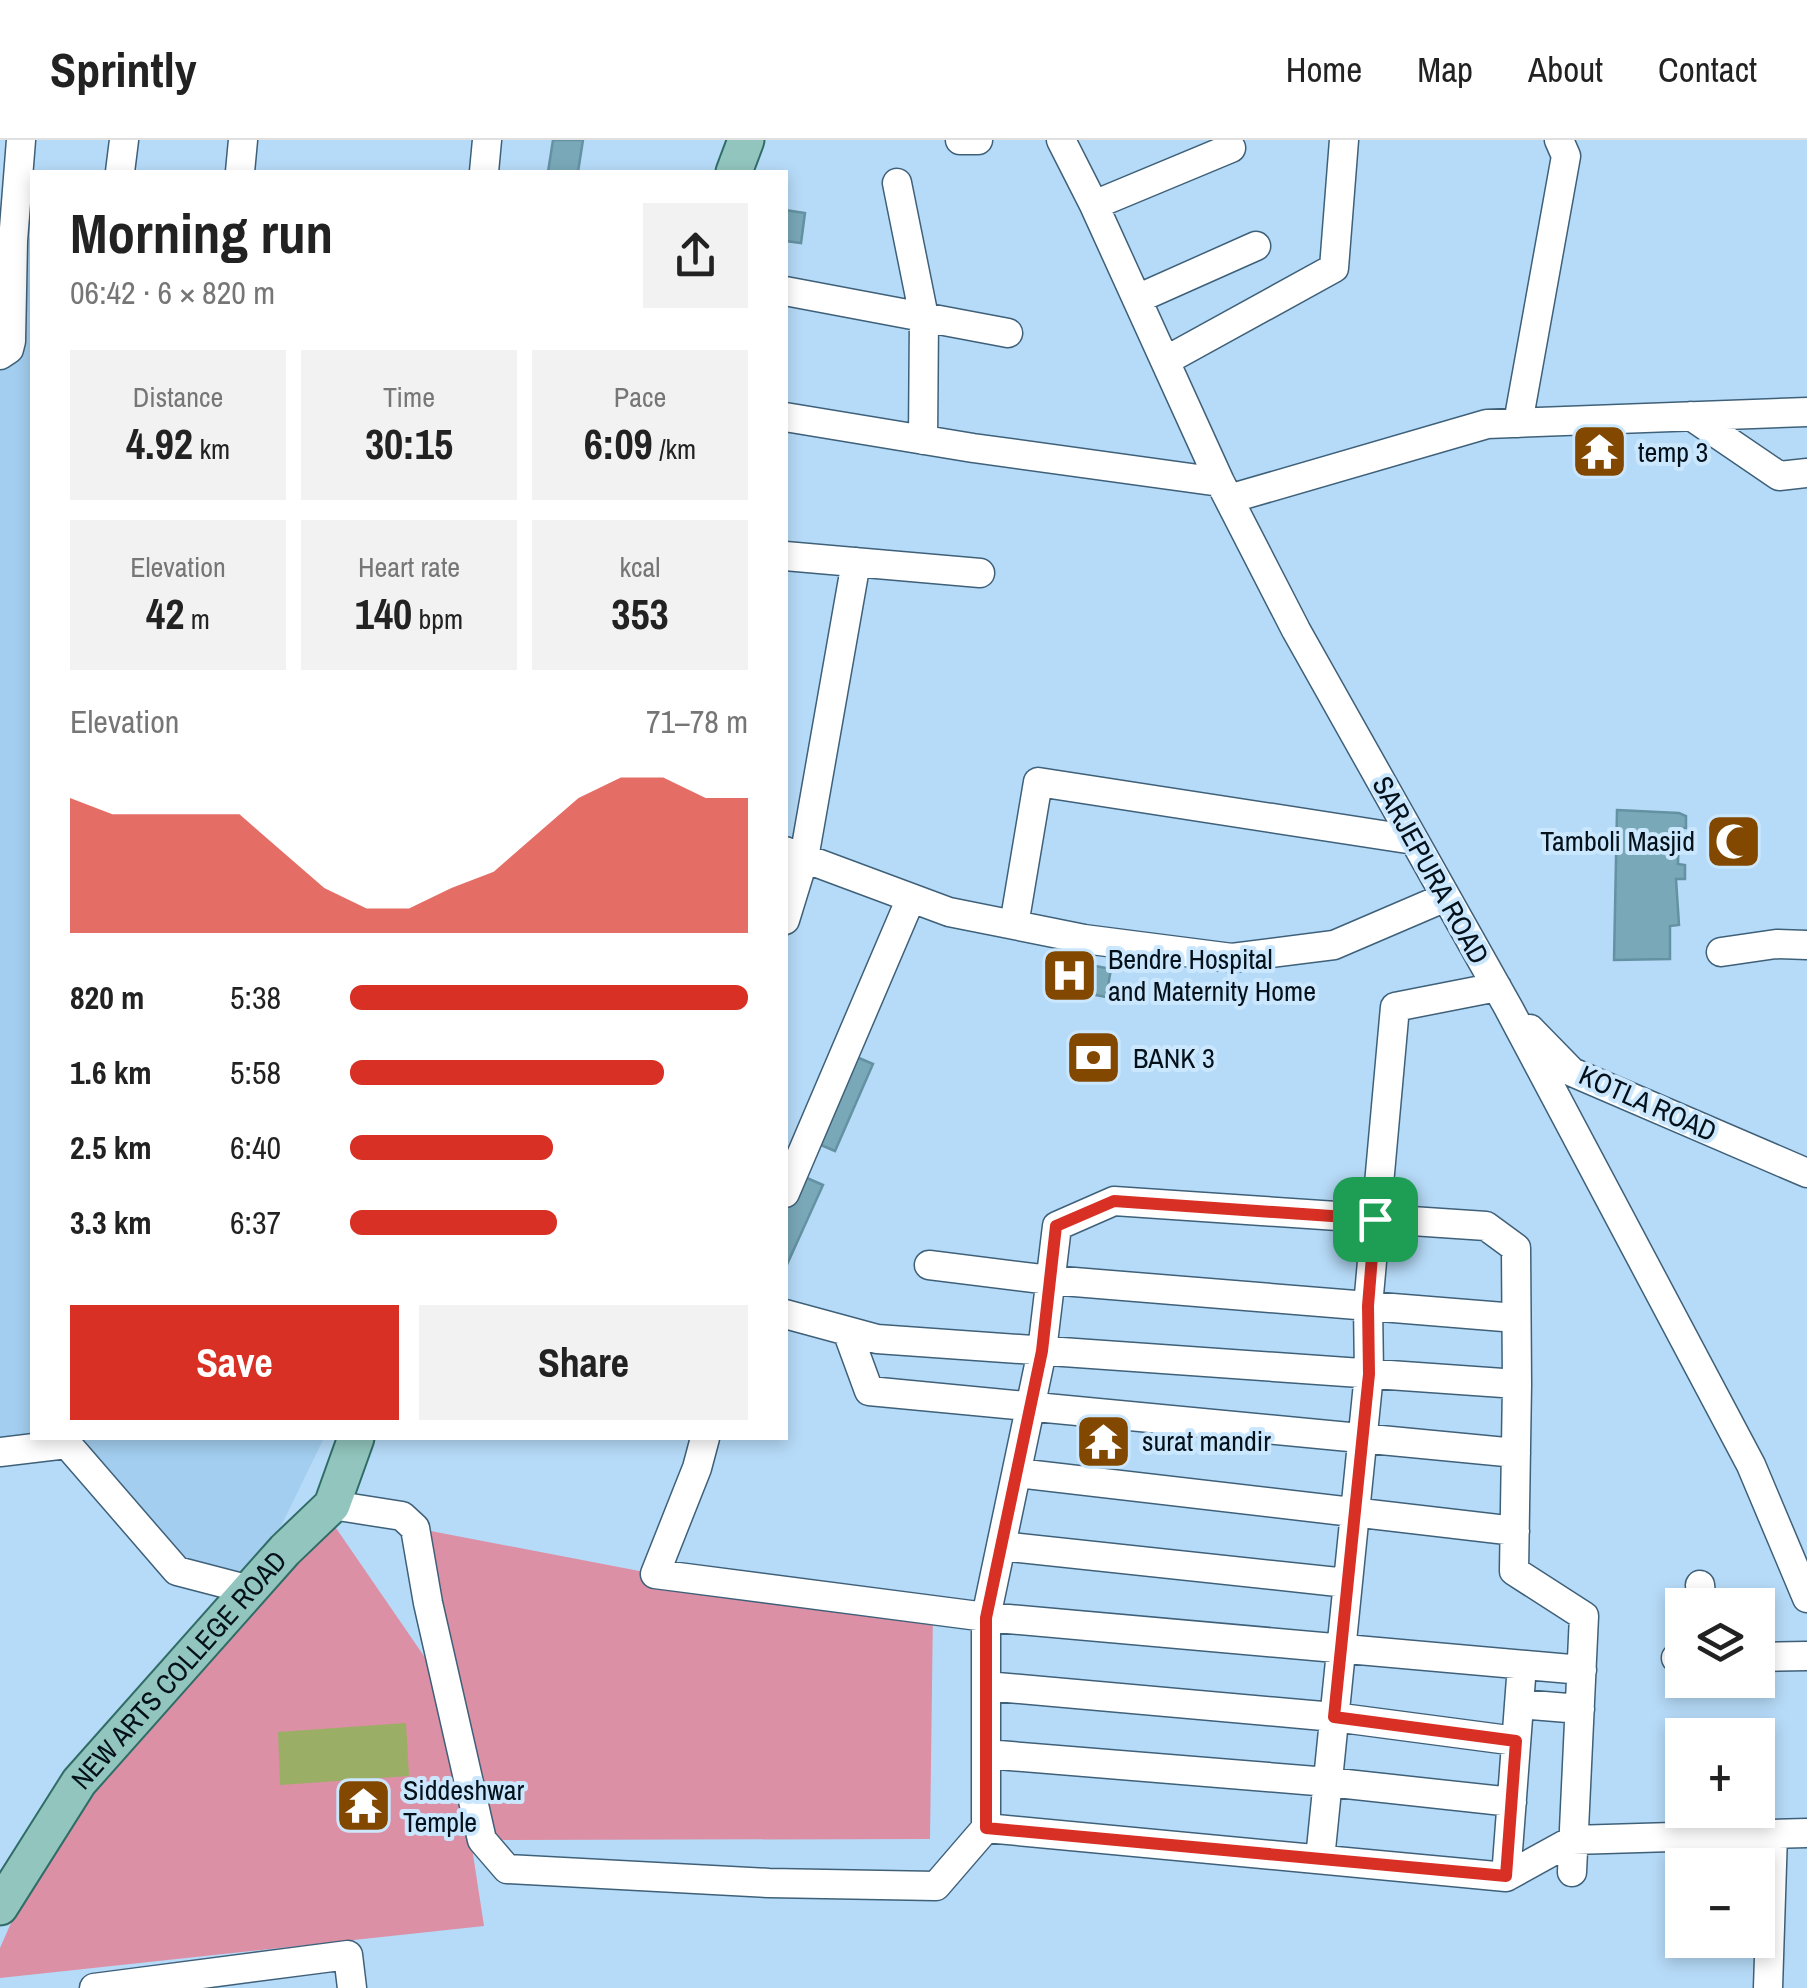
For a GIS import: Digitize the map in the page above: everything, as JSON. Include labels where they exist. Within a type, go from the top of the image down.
[{"type":"main road","points":[[735,170],[746,140]]},
{"type":"main road","name":"NEW ARTS COLLEGE ROAD","points":[[0,1908],[79,1782],[285,1550],[332,1505],[355,1440]]},
{"type":"street","points":[[0,355],[12,341],[7,241],[21,140]]},
{"type":"street","points":[[120,170],[124,140]]},
{"type":"street","points":[[240,170],[243,140]]},
{"type":"street","points":[[484,170],[487,140]]},
{"type":"street","points":[[960,140],[978,140]]},
{"type":"street","name":"SARJEPURA ROAD","points":[[1060,140],[1224,490],[1296,630],[1502,997],[1751,1465],[1807,1598]]},
{"type":"street","points":[[1165,361],[1334,268],[1344,140]]},
{"type":"street","points":[[1518,423],[1566,156],[1559,140]]},
{"type":"street","points":[[1094,206],[1231,148]]},
{"type":"street","points":[[897,183],[924,317],[923,440]]},
{"type":"street","points":[[1137,299],[1256,246]]},
{"type":"street","points":[[788,292],[1008,333]]},
{"type":"street","points":[[788,417],[1224,490],[1486,424],[1807,412]]},
{"type":"street","points":[[1691,416],[1778,476],[1807,473]]},
{"type":"street","points":[[788,556],[980,572]]},
{"type":"street","points":[[788,898],[856,562]]},
{"type":"street","points":[[1014,925],[1038,782],[1414,840]]},
{"type":"street","points":[[794,854],[948,912],[1084,938],[1232,958],[1334,945],[1446,897]]},
{"type":"street","points":[[788,1186],[911,898]]},
{"type":"street","points":[[1721,952],[1776,944],[1807,945]]},
{"type":"street","points":[[1320,1860],[1369,1374],[1368,1306],[1396,1008],[1502,997]]},
{"type":"street","name":"KOTLA ROAD","points":[[1502,997],[1572,1072],[1807,1173]]},
{"type":"street","points":[[332,1505],[402,1516],[415,1528],[428,1603],[482,1840],[507,1869],[769,1883],[936,1886],[986,1828],[986,1618],[1042,1351],[1056,1226],[1114,1201],[1486,1226],[1516,1248],[1514,1571],[1584,1616],[1572,1872]]},
{"type":"street","points":[[928,1265],[1050,1280],[1516,1318]]},
{"type":"street","points":[[788,1315],[877,1340],[1517,1384]]},
{"type":"street","points":[[847,1331],[869,1391],[1516,1453]]},
{"type":"street","points":[[704,1440],[655,1574],[986,1618],[1582,1670]]},
{"type":"street","points":[[0,1452],[68,1444],[177,1571],[250,1590]]},
{"type":"street","points":[[1017,1473],[1515,1530]]},
{"type":"street","points":[[1001,1546],[1346,1584]]},
{"type":"street","points":[[1775,1656],[1807,1656]]},
{"type":"street","points":[[1506,1876],[1522,1665]]},
{"type":"street","points":[[986,1686],[1334,1717],[1516,1741]]},
{"type":"street","points":[[1519,1704],[1580,1709]]},
{"type":"street","points":[[986,1754],[1328,1782],[1512,1802]]},
{"type":"street","points":[[986,1828],[1506,1876],[1573,1840],[1807,1833]]},
{"type":"street","points":[[1768,1988],[1773,1834]]},
{"type":"street","points":[[94,1988],[348,1955],[352,1988]]},
{"type":"shaded area","points":[[30,237],[30,1440],[323,1440],[250,1590],[177,1571],[67,1444],[0,1452],[0,242]]},
{"type":"shaded area","points":[[325,1512],[448,1691],[484,1926],[0,1978],[0,1948],[25,1891],[103,1772]]},
{"type":"shaded area","points":[[415,1528],[655,1574],[933,1610],[930,1839],[482,1840]]},
{"type":"shaded area","points":[[406,1723],[409,1776],[280,1785],[278,1732]]},
{"type":"building","points":[[553,140],[583,140],[578,170],[548,170]]},
{"type":"building","points":[[788,210],[805,213],[801,243],[788,241]]},
{"type":"building","points":[[1617,810],[1686,816],[1686,828],[1679,828],[1678,864],[1685,865],[1685,879],[1676,879],[1679,925],[1670,926],[1670,959],[1614,960]]},
{"type":"building","points":[[1054,958],[1111,969],[1106,997],[1049,986]]},
{"type":"building","points":[[852,1055],[873,1064],[835,1151],[814,1142]]},
{"type":"building","points":[[800,1175],[823,1185],[788,1262],[788,1202]]},
{"type":"place","name":"temp 3","points":[[1599,452]]},
{"type":"place","name":"Tamboli Masjid","points":[[1734,841]]},
{"type":"place","name":"Bendre Hospital and Maternity Home","points":[[1069,975]]},
{"type":"place","name":"BANK 3","points":[[1094,1058]]},
{"type":"place","name":"surat mandir","points":[[1103,1441]]},
{"type":"place","name":"Siddeshwar Temple","points":[[364,1806]]},
{"type":"route","points":[[1114,1201],[1375,1219],[1368,1306],[1369,1374],[1334,1717],[1516,1741],[1506,1876],[986,1828],[986,1618],[1042,1351],[1056,1226],[1114,1201]]}]
